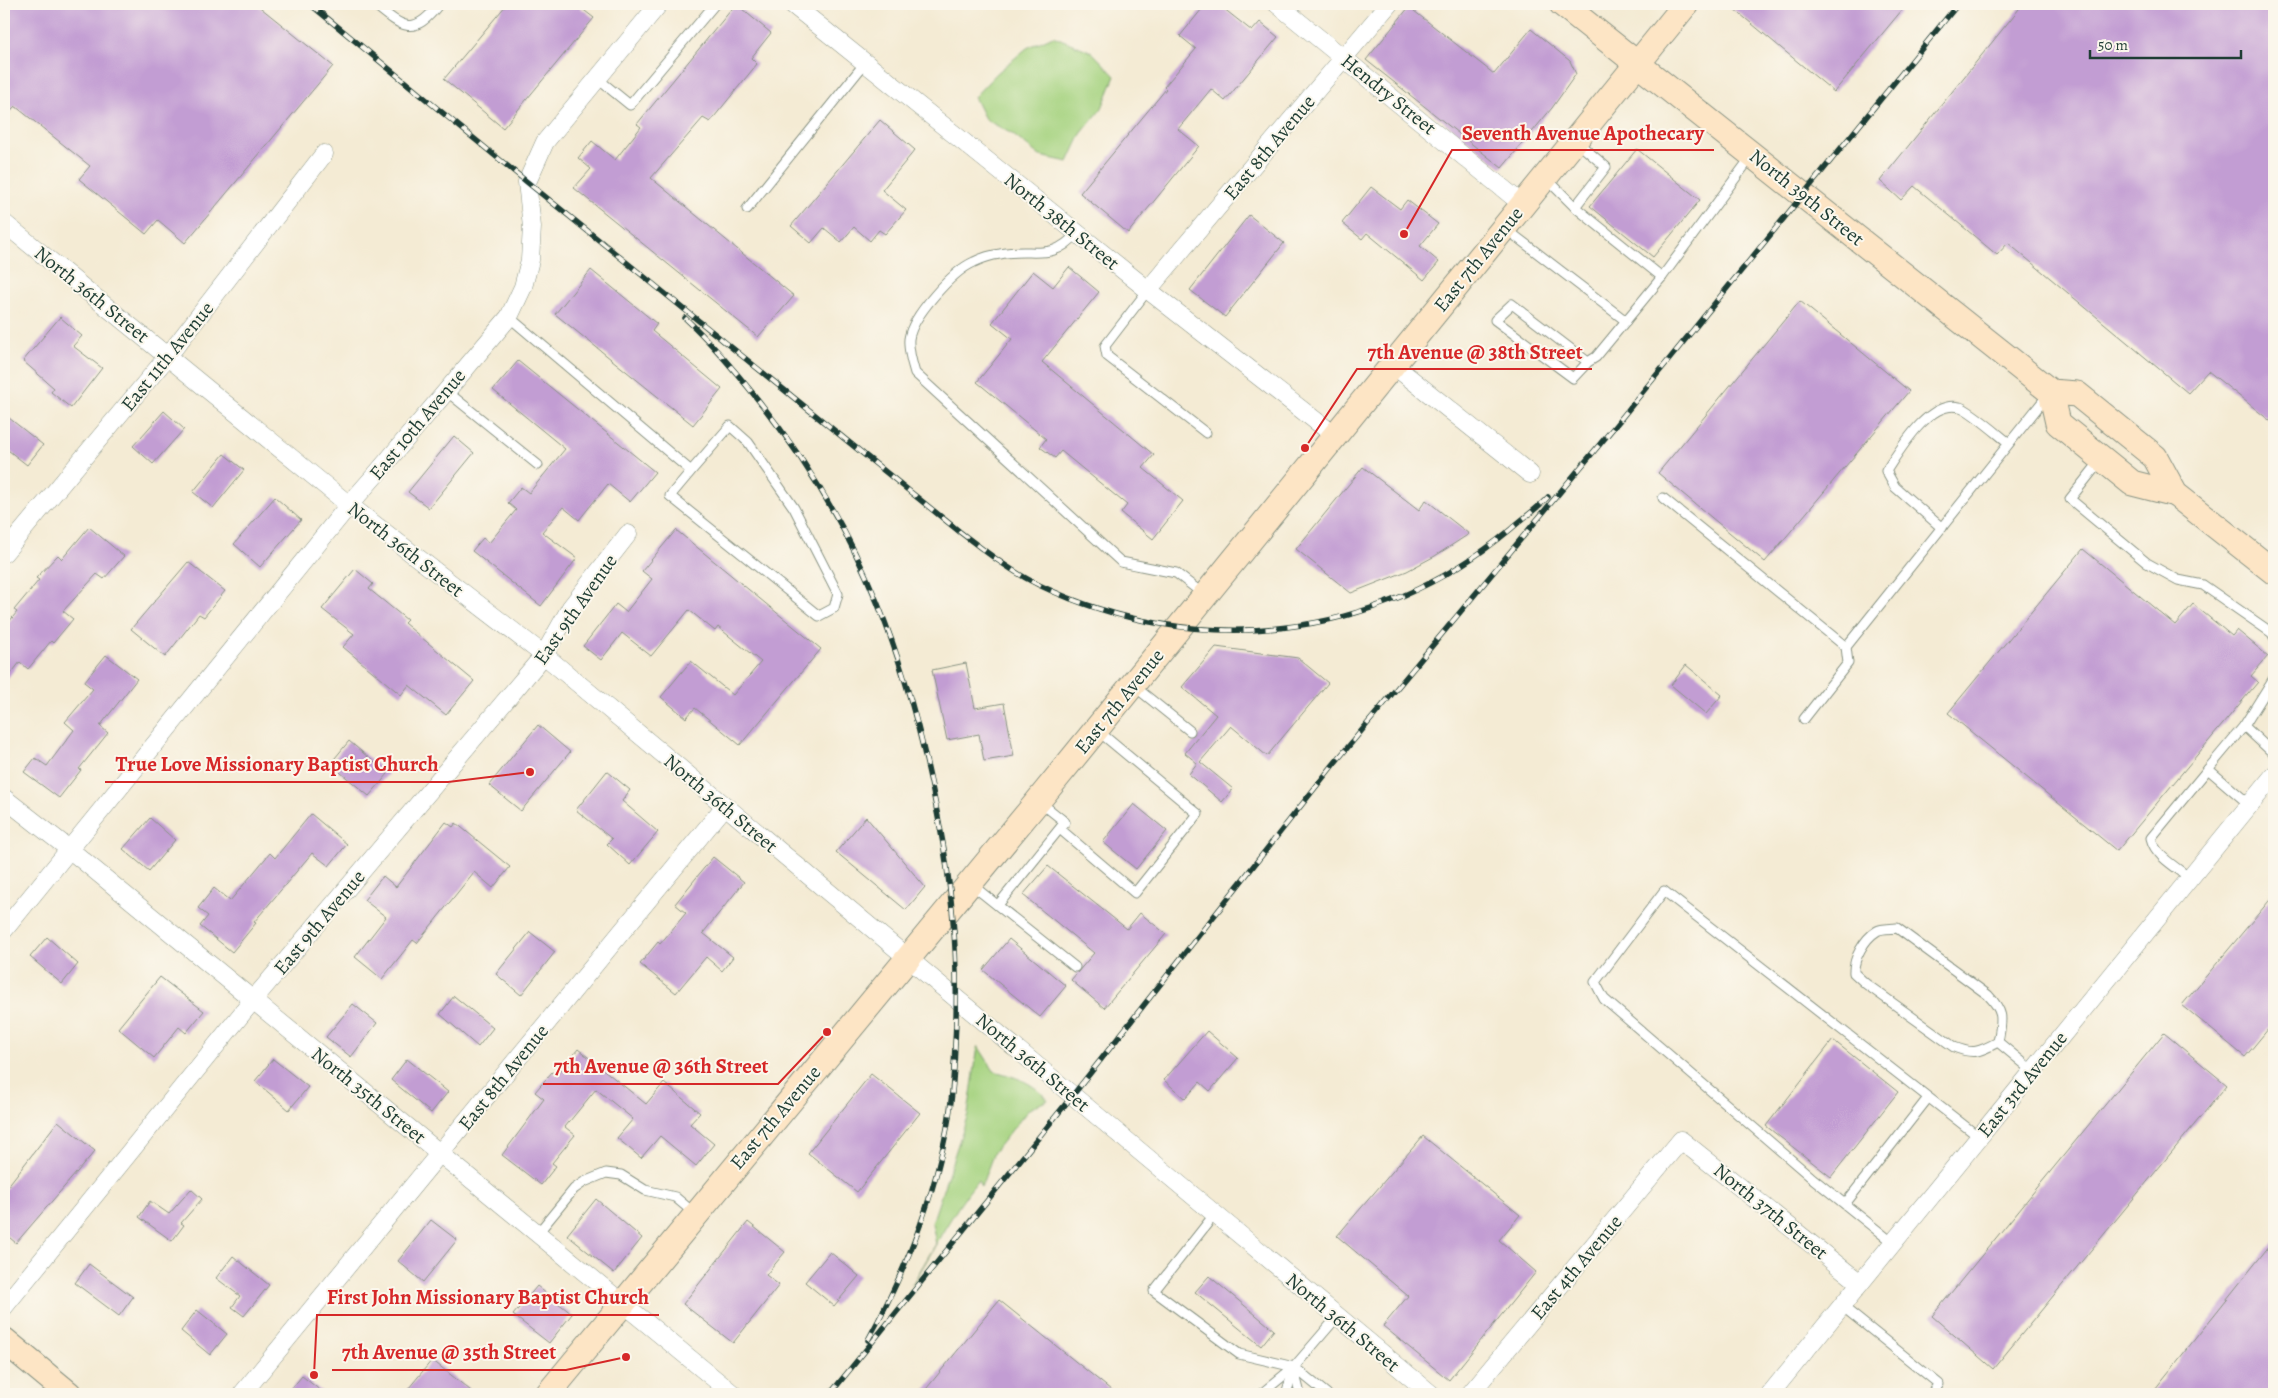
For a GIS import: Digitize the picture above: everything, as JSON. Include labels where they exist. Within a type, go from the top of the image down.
[{"type":"street","name":"East 10th Avenue","points":[[4,930],[348,505],[509,316],[523,287],[530,260],[532,227],[527,182],[545,142],[659,4]]},
{"type":"street","name":"North 38th Street","points":[[792,4],[1148,290],[1334,435]]},
{"type":"street","name":"Hendry Street","points":[[1277,4],[1522,204]]},
{"type":"street","name":"East 8th Avenue","points":[[1148,290],[1389,4]]},
{"type":"street","name":"North 39th Street","points":[[1562,4],[2051,392]]},
{"type":"street","name":"East 7th Avenue","points":[[548,1394],[695,1213],[1038,801],[1686,4]]},
{"type":"street","name":"East 11th Avenue","points":[[4,553],[168,356],[324,154]]},
{"type":"street","name":"North 36th Street","points":[[4,222],[348,505],[544,655],[1430,1394]]},
{"type":"street","points":[[1392,364],[1530,474]]},
{"type":"street","points":[[2175,494],[2155,457],[2077,394],[2051,392],[2058,423],[2102,459],[2132,482],[2175,494],[2274,572]]},
{"type":"street","name":"East 9th Avenue","points":[[4,1307],[253,1000],[544,655],[571,607],[628,534]]},
{"type":"street","name":"East 3rd Avenue","points":[[1770,1394],[2274,774]]},
{"type":"street","name":"North 35th Street","points":[[4,798],[69,849],[732,1394]]},
{"type":"street","name":"East 8th Avenue","points":[[242,1394],[725,806]]},
{"type":"street","name":"North 37th Street","points":[[1681,1140],[1860,1283]]},
{"type":"street","name":"East 4th Avenue","points":[[1470,1394],[1681,1140]]},
{"type":"street","points":[[4,1340],[69,1394]]},
{"type":"lane","points":[[374,4],[399,24],[415,26],[427,20],[439,4]]},
{"type":"lane","points":[[598,79],[630,105],[715,4]]},
{"type":"lane","points":[[747,209],[865,62]]},
{"type":"lane","points":[[1574,140],[1606,167],[1575,207]]},
{"type":"lane","points":[[1588,362],[1512,304],[1495,320],[1573,378],[1588,362],[1596,357],[1626,321],[1662,276],[1731,181],[1753,155]]},
{"type":"lane","points":[[1545,177],[1575,207],[1662,276]]},
{"type":"lane","points":[[1504,227],[1626,321]]},
{"type":"lane","points":[[1077,233],[1067,245],[1056,250],[1001,254],[973,262],[938,291],[915,321],[909,339],[910,356],[915,373],[1121,562],[1176,573],[1204,595]]},
{"type":"lane","points":[[1148,290],[1105,346],[1106,356],[1206,433]]},
{"type":"lane","points":[[509,316],[691,471]]},
{"type":"lane","points":[[446,390],[538,465]]},
{"type":"lane","points":[[1846,647],[2051,392]]},
{"type":"lane","points":[[1942,528],[1895,487],[1886,471],[1913,430],[1942,407],[1961,406],[2009,443]]},
{"type":"lane","points":[[730,426],[748,442],[794,508],[827,571],[838,594],[834,608],[818,616],[670,496],[691,471],[730,426]]},
{"type":"lane","points":[[2102,459],[2070,499],[2147,563],[2178,580],[2203,585],[2272,633],[2274,637]]},
{"type":"lane","points":[[1663,498],[1846,647],[1848,662],[1804,719]]},
{"type":"lane","points":[[2190,878],[2158,853],[2153,847],[2151,838],[2244,726],[2274,678]]},
{"type":"lane","points":[[1132,684],[1190,731]]},
{"type":"lane","points":[[2244,726],[2274,754]]},
{"type":"lane","points":[[1060,829],[1135,893],[1198,814],[1096,729]]},
{"type":"lane","points":[[2208,769],[2250,805]]},
{"type":"lane","points":[[998,905],[1065,822],[1038,801]]},
{"type":"lane","points":[[970,883],[1075,967]]},
{"type":"lane","points":[[1893,1243],[1844,1204],[1604,999],[1595,982],[1664,891],[1979,1137]]},
{"type":"lane","points":[[1897,928],[1988,995],[1999,1006],[2002,1018],[1998,1042],[1979,1052],[1967,1053],[1954,1047],[1866,984],[1854,973],[1854,962],[1866,943],[1878,930],[1897,928]]},
{"type":"lane","points":[[1998,1042],[2033,1071]]},
{"type":"lane","points":[[1844,1204],[1928,1098]]},
{"type":"lane","points":[[538,1233],[574,1189],[584,1182],[606,1173],[621,1175],[645,1190],[675,1197],[695,1213]]},
{"type":"lane","points":[[1214,1215],[1154,1291],[1239,1354],[1294,1367],[1327,1394]]},
{"type":"lane","points":[[1842,1306],[1939,1384],[1931,1394]]},
{"type":"lane","points":[[1261,1394],[1294,1367],[1337,1317]]},
{"type":"lane","points":[[1286,1394],[1294,1367]]},
{"type":"lane","points":[[1294,1367],[1300,1394]]},
{"type":"green space","points":[[1053,36],[1092,52],[1115,76],[1102,108],[1081,134],[1068,162],[1040,156],[1012,134],[985,119],[974,97],[997,73],[1027,48]]},
{"type":"green space","points":[[978,1046],[994,1071],[1030,1084],[1048,1100],[1029,1109],[994,1152],[981,1187],[978,1180],[936,1244],[932,1223],[968,1114]]},
{"type":"building","points":[[4,4],[256,4],[333,66],[185,243],[158,220],[146,234],[79,179],[90,166],[15,106],[4,118]]},
{"type":"building","points":[[507,4],[576,4],[594,18],[503,128],[444,79]]},
{"type":"building","points":[[736,4],[771,33],[751,58],[757,64],[710,122],[703,118],[651,178],[794,296],[758,337],[574,188],[591,169],[578,158],[592,141],[615,160],[641,127],[637,124]]},
{"type":"building","points":[[1206,4],[1218,4],[1252,31],[1260,22],[1278,37],[1225,101],[1211,89],[1178,129],[1199,146],[1128,233],[1080,193],[1166,89],[1164,87],[1196,49],[1180,36]]},
{"type":"building","points":[[1728,4],[1907,4],[1834,92]]},
{"type":"building","points":[[2023,4],[2274,4],[2274,424],[2208,371],[2188,393],[2008,243],[1997,255],[1914,186],[1901,200],[1880,181]]},
{"type":"building","points":[[1409,7],[1494,74],[1531,29],[1570,61],[1576,74],[1552,108],[1502,168],[1366,60]]},
{"type":"building","points":[[880,120],[915,150],[882,190],[906,210],[885,234],[879,230],[870,241],[854,227],[841,242],[824,228],[811,243],[791,226]]},
{"type":"building","points":[[1637,149],[1700,200],[1653,257],[1590,206]]},
{"type":"building","points":[[1371,187],[1400,209],[1407,200],[1438,224],[1420,246],[1439,262],[1424,280],[1367,233],[1362,239],[1342,223]]},
{"type":"building","points":[[1249,215],[1284,243],[1225,317],[1190,290]]},
{"type":"building","points":[[1069,267],[1099,292],[1042,362],[1154,455],[1143,468],[1183,501],[1153,539],[1121,513],[1127,505],[1061,451],[1055,458],[1040,447],[1046,439],[977,382],[1012,339],[992,323],[1033,271],[1053,287]]},
{"type":"building","points":[[591,270],[657,324],[652,331],[722,389],[693,425],[555,314]]},
{"type":"building","points":[[1800,301],[1909,391],[1765,562],[1658,473]]},
{"type":"building","points":[[60,317],[82,336],[73,346],[102,368],[71,408],[51,392],[54,388],[23,361]]},
{"type":"building","points":[[518,361],[655,472],[630,502],[608,484],[579,520],[563,507],[542,532],[577,558],[541,606],[472,551],[483,538],[489,543],[516,510],[508,503],[521,487],[529,493],[565,449],[493,390]]},
{"type":"building","points":[[164,411],[184,429],[153,464],[133,446]]},
{"type":"building","points":[[4,414],[43,445],[27,465],[4,447]]},
{"type":"building","points":[[454,436],[474,453],[429,508],[408,492]]},
{"type":"building","points":[[224,454],[244,470],[213,508],[193,492]]},
{"type":"building","points":[[1363,467],[1419,510],[1426,500],[1469,534],[1407,571],[1351,593],[1296,549]]},
{"type":"building","points":[[275,497],[301,520],[260,567],[234,544]]},
{"type":"building","points":[[89,527],[124,556],[104,579],[97,574],[63,611],[73,619],[53,643],[51,641],[28,669],[20,662],[4,683],[4,628],[17,612],[14,610],[39,580],[36,578],[58,555],[62,559]]},
{"type":"building","points":[[676,530],[821,649],[740,745],[695,708],[686,718],[661,697],[691,661],[733,695],[761,662],[718,627],[715,631],[689,610],[651,656],[622,633],[601,660],[583,646],[616,604],[626,612],[652,579],[642,571]]},
{"type":"building","points":[[2083,549],[2175,625],[2193,604],[2232,636],[2237,630],[2268,656],[2251,676],[2258,682],[2117,851],[1948,713]]},
{"type":"building","points":[[188,562],[225,591],[204,617],[199,614],[165,657],[131,629]]},
{"type":"building","points":[[355,569],[373,584],[369,589],[407,620],[404,623],[474,681],[446,715],[409,685],[401,695],[343,647],[354,634],[322,609]]},
{"type":"building","points":[[1216,647],[1298,658],[1328,683],[1267,756],[1231,726],[1200,762],[1233,789],[1222,802],[1189,774],[1197,763],[1185,753],[1216,715],[1182,687]]},
{"type":"building","points":[[106,655],[137,679],[100,726],[108,733],[59,798],[24,772],[35,758],[47,766],[74,730],[65,722],[93,689],[84,682]]},
{"type":"building","points":[[966,663],[975,708],[1004,703],[1014,756],[984,761],[979,734],[947,740],[932,670]]},
{"type":"building","points":[[1686,665],[1722,695],[1706,714],[1671,685]]},
{"type":"building","points":[[538,725],[570,752],[521,811],[489,785]]},
{"type":"building","points":[[349,741],[388,774],[369,796],[330,764]]},
{"type":"building","points":[[607,771],[630,790],[622,801],[658,832],[630,865],[607,844],[612,839],[576,810]]},
{"type":"building","points":[[1134,804],[1167,831],[1136,869],[1103,842]]},
{"type":"building","points":[[311,814],[347,844],[329,866],[312,853],[254,922],[256,923],[232,952],[200,926],[208,916],[198,908],[214,888],[230,901],[270,853],[275,858]]},
{"type":"building","points":[[866,817],[925,887],[906,910],[836,852]]},
{"type":"building","points":[[150,818],[175,840],[149,871],[123,849]]},
{"type":"building","points":[[446,822],[453,827],[456,823],[510,867],[493,888],[474,872],[417,943],[413,940],[382,979],[355,957],[386,917],[364,900],[383,876],[396,887]]},
{"type":"building","points":[[713,857],[744,882],[703,933],[733,957],[722,971],[706,957],[676,993],[640,964],[686,913],[675,904]]},
{"type":"building","points":[[1048,866],[1127,929],[1140,913],[1166,934],[1104,1008],[1071,980],[1094,953],[1023,895]]},
{"type":"building","points":[[2274,895],[2274,1022],[2245,1057],[2182,1005]]},
{"type":"building","points":[[530,932],[555,952],[521,995],[496,974]]},
{"type":"building","points":[[47,937],[78,964],[62,984],[30,957]]},
{"type":"building","points":[[1009,939],[1066,986],[1040,1017],[983,970]]},
{"type":"building","points":[[160,977],[204,1011],[186,1033],[179,1027],[154,1058],[118,1028]]},
{"type":"building","points":[[454,996],[493,1028],[478,1047],[440,1014]]},
{"type":"building","points":[[353,1004],[377,1023],[351,1057],[326,1037]]},
{"type":"building","points":[[1207,1031],[1238,1058],[1210,1091],[1200,1082],[1185,1099],[1164,1080]]},
{"type":"building","points":[[2164,1033],[2227,1085],[1993,1369],[1932,1316]]},
{"type":"building","points":[[1833,1040],[1898,1092],[1831,1177],[1766,1126]]},
{"type":"building","points":[[578,1049],[646,1104],[664,1083],[700,1113],[690,1124],[714,1144],[696,1166],[660,1136],[641,1158],[617,1138],[633,1119],[596,1089],[565,1127],[575,1135],[552,1163],[556,1166],[541,1185],[502,1155],[544,1099],[535,1092],[552,1072],[557,1075]]},
{"type":"building","points":[[273,1059],[308,1087],[289,1110],[255,1081]]},
{"type":"building","points":[[407,1059],[448,1092],[431,1113],[391,1080]]},
{"type":"building","points":[[871,1074],[920,1113],[857,1192],[808,1153]]},
{"type":"building","points":[[58,1121],[95,1151],[16,1243],[4,1233],[4,1191]]},
{"type":"building","points":[[1423,1136],[1520,1215],[1499,1240],[1536,1272],[1449,1380],[1383,1326],[1408,1296],[1337,1236]]},
{"type":"building","points":[[191,1189],[202,1199],[181,1223],[184,1225],[172,1241],[139,1217],[150,1201],[169,1214]]},
{"type":"building","points":[[596,1199],[642,1238],[614,1273],[567,1235]]},
{"type":"building","points":[[431,1220],[457,1240],[423,1282],[398,1261]]},
{"type":"building","points":[[748,1222],[785,1252],[766,1275],[779,1285],[733,1343],[683,1304]]},
{"type":"building","points":[[2274,1240],[2274,1394],[2151,1394]]},
{"type":"building","points":[[830,1252],[859,1276],[834,1306],[805,1282]]},
{"type":"building","points":[[233,1256],[269,1285],[244,1316],[232,1307],[240,1296],[216,1278]]},
{"type":"building","points":[[89,1264],[133,1297],[119,1316],[75,1283]]},
{"type":"building","points":[[1209,1276],[1274,1330],[1261,1346],[1195,1292]]},
{"type":"building","points":[[537,1286],[572,1314],[549,1343],[513,1315]]},
{"type":"building","points":[[999,1300],[1116,1394],[922,1394]]},
{"type":"building","points":[[197,1310],[227,1334],[210,1355],[181,1331]]},
{"type":"building","points":[[432,1360],[475,1394],[404,1394]]},
{"type":"building","points":[[302,1376],[325,1394],[287,1394]]},
{"type":"railway","points":[[310,4],[960,532],[1008,567],[1028,579],[1099,609],[1160,624],[1222,630],[1283,628],[1344,616],[1402,596],[1458,567],[1511,529],[1548,497]]},
{"type":"railway","points":[[830,1394],[1073,1095],[1333,765],[1615,426],[1958,4]]},
{"type":"railway","points":[[685,318],[705,337],[733,369],[795,450],[827,500],[854,551],[877,602],[897,656],[914,711],[928,768],[945,854],[956,962],[955,1056],[949,1115],[939,1165],[923,1217],[893,1292],[868,1340]]},
{"type":"place","name":"Seventh Avenue Apothecary","points":[[1404,234]]},
{"type":"place","name":"7th Avenue @ 38th Street","points":[[1305,448]]},
{"type":"place","name":"True Love Missionary Baptist Church","points":[[530,772]]},
{"type":"place","name":"7th Avenue @ 36th Street","points":[[827,1032]]},
{"type":"place","name":"7th Avenue @ 35th Street","points":[[626,1357]]},
{"type":"place","name":"First John Missionary Baptist Church","points":[[314,1375]]}]
